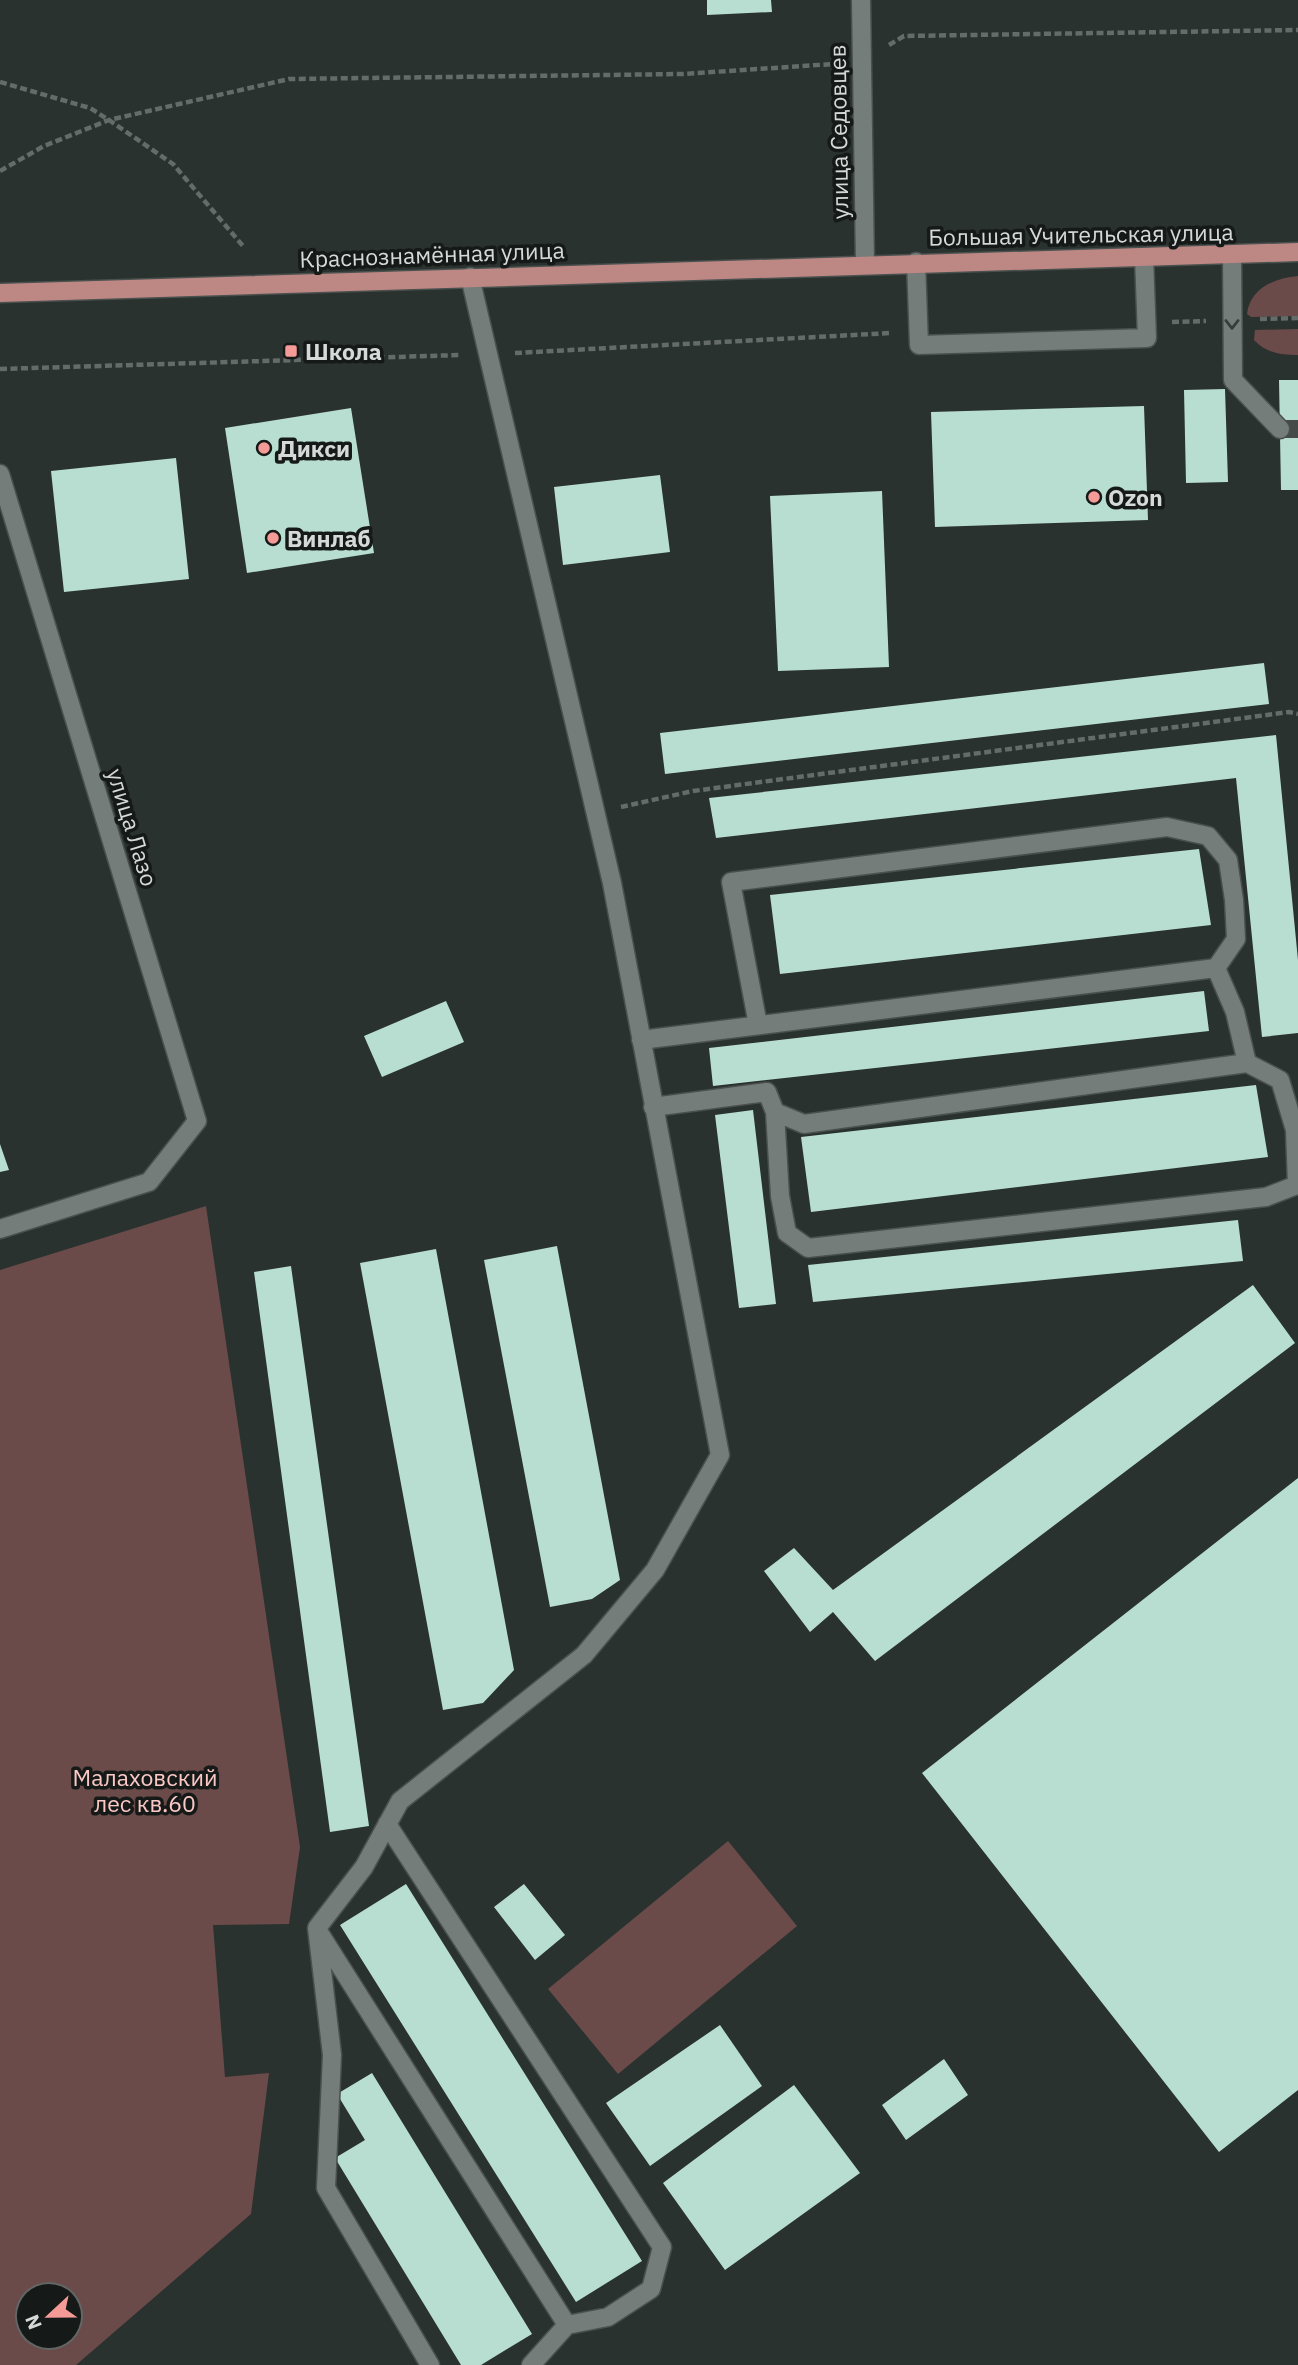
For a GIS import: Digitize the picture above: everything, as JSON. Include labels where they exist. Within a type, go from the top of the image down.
[{"type":"main road","name":"Большая Учительская улица","points":[[865,264],[1298,252]]},
{"type":"main road","name":"Краснознамённая улица","points":[[0,293],[865,264]]},
{"type":"street","name":"улица Седовцев","points":[[861,0],[865,264]]},
{"type":"street","points":[[1232,255],[1233,380],[1280,429]]},
{"type":"street","points":[[916,262],[919,345],[1147,338],[1144,257]]},
{"type":"street","points":[[430,2365],[326,2188],[332,2055],[317,1928],[364,1867],[400,1801],[584,1655],[655,1570],[720,1455],[612,883],[470,277]]},
{"type":"street","name":"улица Лазо","points":[[0,474],[197,1121],[149,1182],[0,1229]]},
{"type":"street","points":[[641,1040],[1216,968],[1236,939],[1228,860],[1208,836],[1167,827],[731,882],[758,1025]]},
{"type":"street","points":[[1216,968],[1235,1012],[1247,1062]]},
{"type":"street","points":[[653,1107],[767,1092],[775,1112],[780,1196],[787,1233],[808,1248],[1266,1197],[1297,1185],[1295,1130],[1280,1080],[1247,1062],[804,1124],[775,1112]]},
{"type":"street","points":[[387,1824],[662,2248],[651,2289],[608,2317],[567,2325],[531,2365]]},
{"type":"street","points":[[317,1928],[567,2325]]},
{"type":"path","points":[[0,171],[44,146],[109,120],[289,79],[683,74],[862,61],[904,36],[1298,30]]},
{"type":"path","points":[[0,82],[90,108],[109,120],[173,164],[243,246]]},
{"type":"path","points":[[1146,323],[1298,318]]},
{"type":"path","points":[[0,369],[489,354],[918,332]]},
{"type":"path","points":[[596,812],[693,791],[1289,712],[1298,713]]},
{"type":"green space","points":[[1298,276],[1298,316],[1251,317],[1247,314],[1258,291],[1281,279]]},
{"type":"green space","points":[[1298,329],[1298,355],[1274,352],[1254,340],[1255,330]]},
{"type":"green space","name":"Малаховский лес кв.60","points":[[206,1206],[300,1847],[289,1924],[213,1925],[225,2077],[269,2073],[251,2214],[76,2365],[0,2365],[0,1270]]},
{"type":"green space","points":[[728,1841],[797,1926],[618,2074],[548,1989]]},
{"type":"building","points":[[707,0],[771,0],[772,12],[707,15]]},
{"type":"building","points":[[1279,380],[1298,380],[1298,490],[1281,490]]},
{"type":"building","points":[[1225,389],[1228,482],[1186,483],[1184,390]]},
{"type":"building","points":[[1144,406],[1148,520],[935,527],[931,412]]},
{"type":"building","points":[[351,408],[374,553],[247,573],[225,428]]},
{"type":"building","points":[[176,458],[189,579],[64,592],[51,471]]},
{"type":"building","points":[[660,475],[670,552],[563,565],[554,487]]},
{"type":"building","points":[[882,491],[889,667],[778,671],[770,496]]},
{"type":"building","points":[[1264,663],[1269,704],[665,774],[660,733]]},
{"type":"building","points":[[1276,735],[1298,960],[1298,1033],[1262,1037],[1236,778],[716,838],[709,798]]},
{"type":"building","points":[[1199,849],[1211,925],[780,974],[770,895]]},
{"type":"building","points":[[1204,991],[1209,1031],[713,1086],[709,1048]]},
{"type":"building","points":[[446,1001],[464,1042],[382,1077],[364,1036]]},
{"type":"building","points":[[1256,1085],[1268,1157],[811,1212],[801,1137]]},
{"type":"building","points":[[753,1110],[776,1304],[739,1308],[715,1115]]},
{"type":"building","points":[[0,1144],[9,1170],[0,1172]]},
{"type":"building","points":[[1238,1220],[1243,1261],[813,1302],[808,1265]]},
{"type":"building","points":[[557,1246],[620,1580],[592,1599],[550,1607],[484,1260]]},
{"type":"building","points":[[436,1249],[514,1670],[483,1703],[443,1710],[360,1263]]},
{"type":"building","points":[[291,1266],[369,1826],[330,1832],[254,1272]]},
{"type":"building","points":[[1253,1285],[1295,1343],[875,1661],[833,1612],[810,1632],[764,1571],[794,1548],[833,1590]]},
{"type":"building","points":[[1298,1478],[1298,2090],[1219,2152],[922,1773]]},
{"type":"building","points":[[406,1884],[642,2261],[576,2302],[340,1925]]},
{"type":"building","points":[[524,1884],[565,1935],[535,1960],[494,1907]]},
{"type":"building","points":[[720,2025],[762,2086],[650,2166],[606,2103]]},
{"type":"building","points":[[944,2059],[968,2095],[906,2140],[882,2105]]},
{"type":"building","points":[[372,2073],[532,2334],[481,2365],[461,2365],[335,2158],[365,2140],[337,2094]]},
{"type":"building","points":[[794,2085],[860,2173],[725,2270],[663,2183]]},
{"type":"tunnel","points":[[1280,429],[1298,429]]},
{"type":"place","name":"Школа","points":[[291,351]]},
{"type":"place","name":"Дикси","points":[[264,448]]},
{"type":"place","name":"Ozon","points":[[1094,497]]},
{"type":"place","name":"Винлаб","points":[[273,538]]}]
